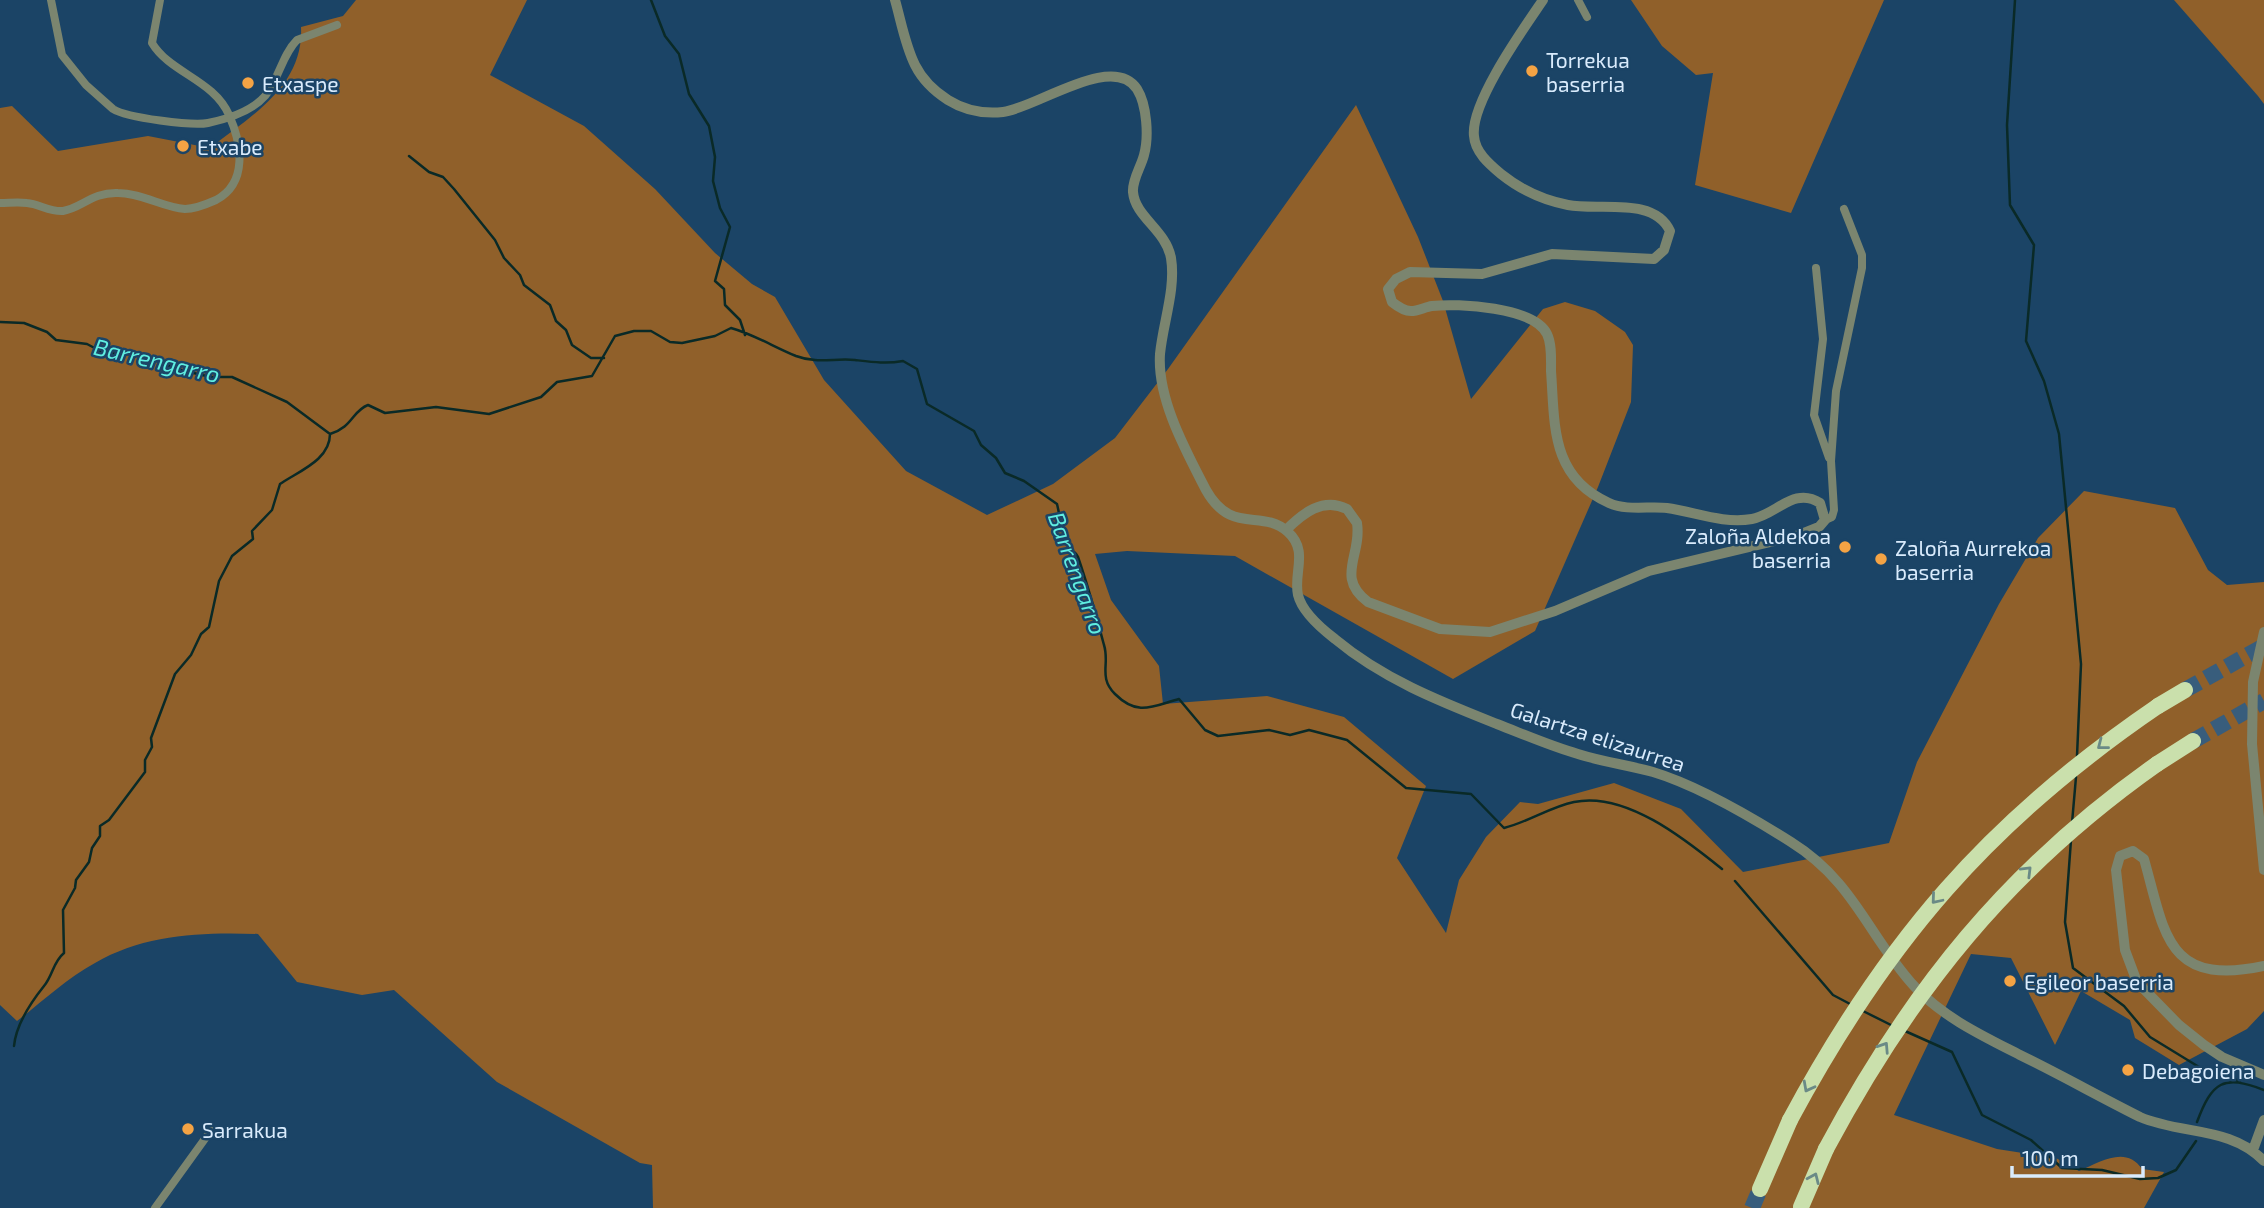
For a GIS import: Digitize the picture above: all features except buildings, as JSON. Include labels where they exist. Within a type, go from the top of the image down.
[{"type":"highway","points":[[1760,1189],[1790,1120],[1852,1012],[1939,894],[2000,832],[2062,777],[2158,706],[2185,691]]},
{"type":"highway","points":[[1801,1207],[1826,1149],[1872,1066],[1903,1018],[1969,932],[2062,839],[2157,764],[2193,741]]},
{"type":"street","points":[[51,0],[62,55],[86,85],[113,109],[143,120],[206,124],[245,112],[264,97],[297,40],[337,25]]},
{"type":"street","points":[[0,203],[29,202],[59,211],[67,210],[90,197],[120,192],[181,208],[210,203],[229,191],[239,175],[238,142],[229,115],[212,92],[163,57],[152,43],[160,0]]},
{"type":"street","points":[[895,0],[916,66],[934,90],[957,105],[981,111],[1014,110],[1089,79],[1105,77],[1125,79],[1136,87],[1142,101],[1147,137],[1146,150],[1133,191],[1140,210],[1164,238],[1171,260],[1160,359],[1167,397],[1191,457],[1218,507],[1232,517],[1286,530],[1302,515],[1323,505],[1347,509],[1353,514],[1359,533],[1351,578],[1359,595],[1368,602],[1440,629],[1473,634],[1490,632],[1555,611],[1649,571],[1799,535],[1819,527],[1832,517],[1834,510],[1830,461],[1836,391],[1863,255],[1844,209]]},
{"type":"street","points":[[1544,0],[1480,106],[1474,128],[1476,145],[1493,168],[1531,194],[1566,205],[1594,209],[1637,209],[1657,215],[1670,231],[1668,242],[1654,259],[1552,254],[1482,274],[1410,272],[1391,283],[1388,289],[1392,302],[1411,311],[1452,306],[1512,312],[1530,318],[1540,326],[1547,333],[1552,416],[1560,453],[1574,475],[1611,504],[1665,508],[1744,520],[1763,516],[1795,498],[1808,497],[1820,503],[1825,520]]},
{"type":"street","points":[[1578,0],[1587,17]]},
{"type":"street","points":[[1816,268],[1823,339],[1814,415],[1830,461]]},
{"type":"street","name":"Galartza elizaurrea","points":[[1286,530],[1302,563],[1297,586],[1300,602],[1325,630],[1352,652],[1404,685],[1437,700],[1576,754],[1652,772],[1693,788],[1788,840],[1821,862],[1840,882],[1907,977],[1940,1009],[2153,1123],[2225,1136],[2253,1150]]},
{"type":"street","points":[[2264,632],[2252,699],[2253,773],[2264,870]]},
{"type":"street","points":[[2264,966],[2223,972],[2191,962],[2175,950],[2165,936],[2144,859],[2133,850],[2120,856],[2116,870],[2125,950],[2137,982],[2179,1025],[2204,1045],[2222,1057],[2264,1075]]},
{"type":"street","points":[[2264,1119],[2253,1150],[2264,1161]]},
{"type":"street","points":[[155,1208],[212,1129]]},
{"type":"shaded area","points":[[356,0],[527,0],[490,75],[584,126],[655,189],[715,253],[752,284],[775,297],[824,380],[906,471],[987,515],[1053,484],[1115,438],[1168,369],[1356,105],[1418,237],[1443,301],[1471,399],[1543,309],[1565,302],[1595,311],[1625,332],[1633,345],[1631,402],[1598,487],[1535,631],[1453,679],[1235,556],[1127,551],[1095,554],[1111,600],[1159,666],[1163,704],[1267,696],[1344,717],[1426,786],[1397,858],[1446,933],[1459,880],[1486,837],[1520,802],[1538,804],[1614,783],[1681,809],[1743,872],[1889,843],[1917,762],[1999,604],[2038,538],[2084,491],[2175,508],[2208,570],[2227,585],[2264,582],[2264,1011],[2247,1029],[2179,1065],[2135,1038],[2130,1020],[2081,991],[2055,1045],[2011,958],[1971,954],[1894,1115],[1997,1149],[2056,1158],[2079,1171],[2104,1160],[2128,1158],[2142,1169],[2164,1172],[2144,1208],[653,1208],[652,1165],[640,1163],[497,1082],[394,990],[362,995],[297,982],[258,934],[174,937],[133,946],[85,969],[17,1021],[0,1005],[0,108],[12,106],[58,151],[148,136],[210,148],[258,111],[284,83],[300,48],[301,27],[343,16]]},
{"type":"shaded area","points":[[1631,0],[1884,0],[1791,213],[1695,185],[1713,73],[1696,75],[1662,46]]},
{"type":"shaded area","points":[[2174,0],[2264,0],[2264,104],[2258,96]]},
{"type":"waterway","points":[[651,0],[665,36],[679,54],[689,94],[709,126],[715,157],[713,181],[720,208],[730,227],[715,281],[724,289],[725,305],[740,320],[745,335]]},
{"type":"waterway","points":[[2015,0],[2007,125],[2010,205],[2034,245],[2026,341],[2044,381],[2059,434],[2081,664],[2077,756]]},
{"type":"waterway","points":[[409,156],[429,172],[443,177],[454,189],[495,240],[504,258],[520,275],[524,285],[550,305],[556,321],[566,330],[572,345],[591,358],[604,358]]},
{"type":"waterway","name":"Barrengarro","points":[[0,322],[24,323],[47,332],[56,340],[87,344],[104,353],[146,355],[176,369],[211,377],[232,377],[287,402],[330,434],[338,431],[368,405],[385,413],[436,407],[489,414],[541,397],[557,382],[592,376],[615,336],[634,331],[651,331],[670,342],[682,343],[715,336],[731,328],[804,358],[885,363],[903,361],[917,369],[927,404],[974,431],[981,445],[996,458],[1005,473],[1024,481],[1057,504],[1066,542],[1078,557],[1095,612],[1105,652],[1107,682],[1123,701],[1146,708],[1179,699],[1205,730],[1218,736],[1269,730],[1290,735],[1309,730],[1347,740],[1406,788],[1471,794],[1504,828],[1574,802],[1593,800],[1613,804],[1653,820],[1722,869]]},
{"type":"waterway","points":[[14,1046],[25,1014],[47,982],[57,960],[64,953],[63,910],[75,888],[76,880],[89,862],[92,848],[100,836],[100,826],[109,820],[145,772],[145,760],[152,747],[151,738],[175,674],[191,655],[201,634],[209,627],[219,581],[232,556],[253,539],[252,531],[272,510],[280,484],[319,458],[329,443],[330,434]]},
{"type":"waterway","points":[[2072,823],[2076,777]]},
{"type":"waterway","points":[[2071,840],[2065,922],[2073,968],[2124,1006],[2150,1037],[2199,1067],[2240,1081]]},
{"type":"waterway","name":"Barrengarro","points":[[1735,881],[1833,995],[1852,1005]]},
{"type":"waterway","name":"Barrengarro","points":[[1861,1010],[1893,1026]]},
{"type":"waterway","name":"Barrengarro","points":[[1905,1031],[1952,1052],[1982,1115],[2031,1140],[2062,1168],[2102,1170],[2140,1179],[2158,1178],[2176,1170],[2196,1141]]},
{"type":"waterway","name":"Barrengarro","points":[[2197,1122],[2208,1098],[2221,1085],[2238,1083],[2264,1090]]},
{"type":"tunnel","points":[[2185,690],[2264,646]]},
{"type":"tunnel","points":[[2193,741],[2264,701]]},
{"type":"tunnel","points":[[1752,1208],[1760,1189]]},
{"type":"place","name":"Torrekua baserria","points":[[1532,71]]},
{"type":"place","name":"Etxaspe","points":[[248,83]]},
{"type":"place","name":"Etxabe","points":[[183,146]]},
{"type":"place","name":"Zaloña Aldekoa baserria","points":[[1845,547]]},
{"type":"place","name":"Zaloña Aurrekoa baserria","points":[[1881,559]]},
{"type":"place","name":"Egileor baserria","points":[[2010,981]]},
{"type":"place","name":"Debagoiena","points":[[2128,1070]]},
{"type":"place","name":"Sarrakua","points":[[188,1129]]}]
